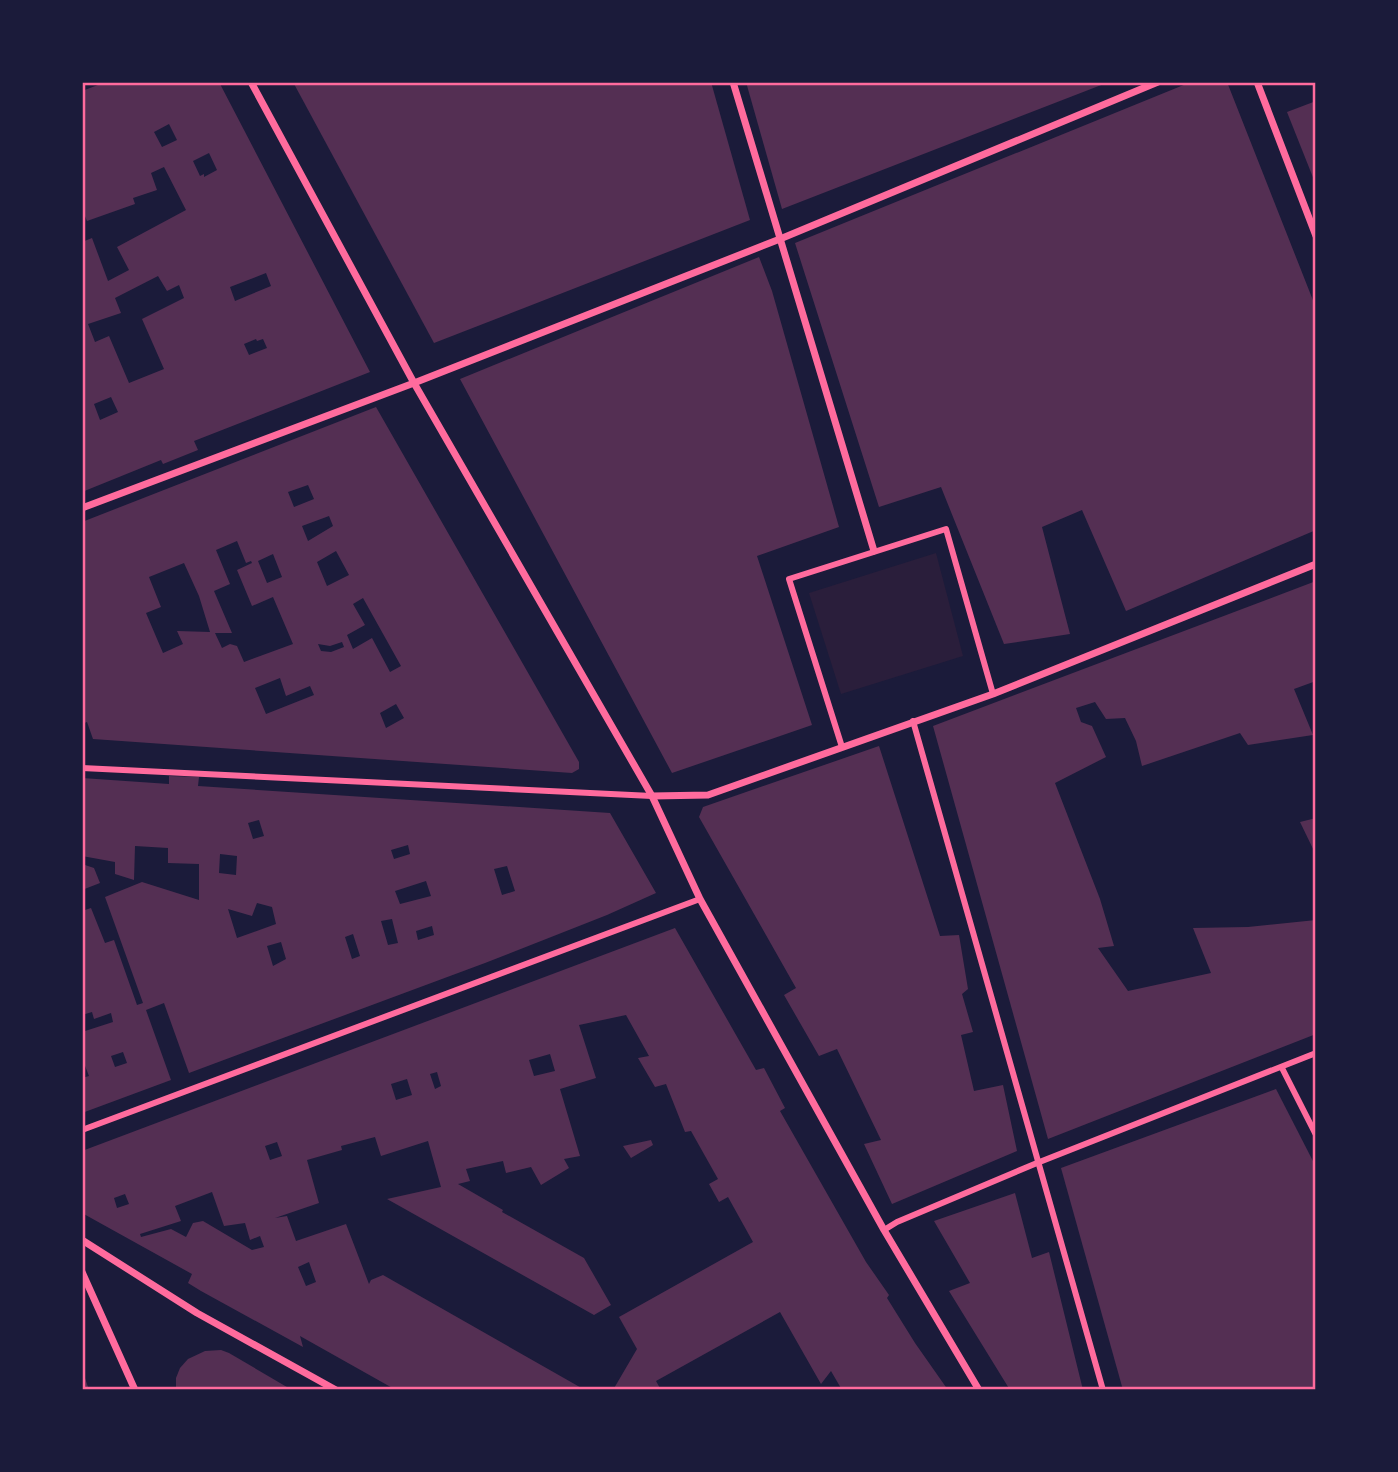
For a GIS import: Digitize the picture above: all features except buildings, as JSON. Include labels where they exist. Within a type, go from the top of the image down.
[{"type":"street","points":[[251,82],[414,383],[652,796],[700,899],[884,1230],[979,1390]]},
{"type":"street","points":[[733,82],[874,551]]},
{"type":"street","points":[[82,508],[414,383],[780,239],[1158,82]]},
{"type":"street","points":[[1257,82],[1316,236]]},
{"type":"street","points":[[842,747],[789,579],[946,529],[993,694]]},
{"type":"street","points":[[82,768],[652,796],[708,794],[993,694],[1316,564]]},
{"type":"street","points":[[913,721],[1103,1390]]},
{"type":"street","points":[[82,1130],[700,899]]},
{"type":"street","points":[[884,1230],[1037,1163],[1316,1053]]},
{"type":"street","points":[[1282,1068],[1316,1135]]},
{"type":"street","points":[[82,1240],[197,1313],[336,1390]]},
{"type":"street","points":[[82,1272],[135,1390]]},
{"type":"shaded area","points":[[936,553],[963,656],[841,694],[809,593]]}]
